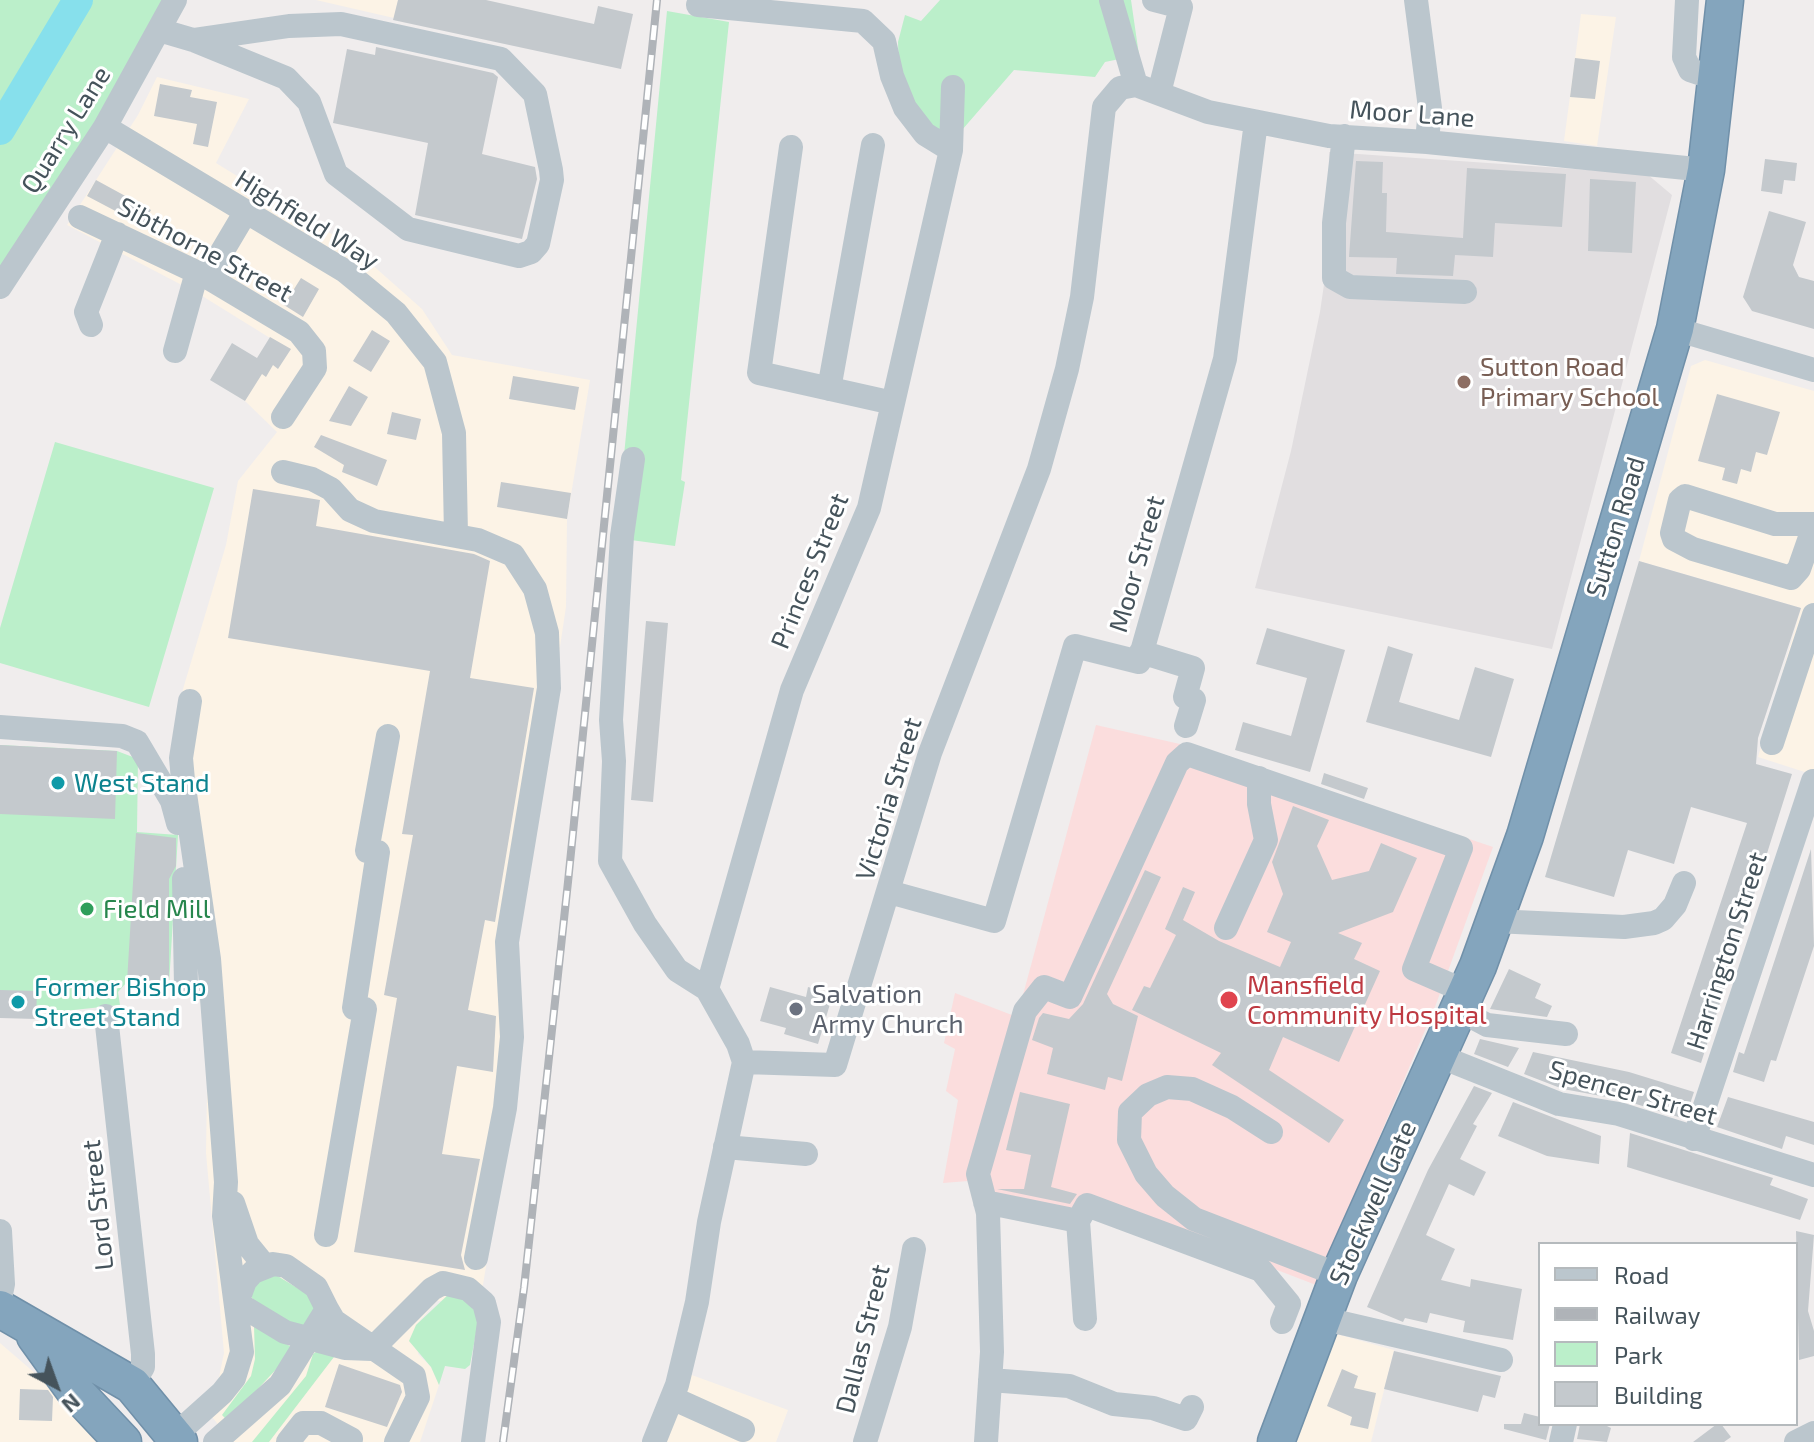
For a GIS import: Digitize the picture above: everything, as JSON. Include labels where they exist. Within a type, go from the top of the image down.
[{"type":"highway","name":"Sutton Road","points":[[1468,989],[1529,821],[1675,329],[1706,170],[1725,0]]},
{"type":"highway","name":"Stockwell Gate","points":[[1276,1442],[1325,1319],[1339,1275],[1468,989]]},
{"type":"highway","points":[[14,1318],[132,1385],[168,1440]]},
{"type":"highway","points":[[14,1318],[74,1390],[123,1442]]},
{"type":"highway","points":[[85,1358],[168,1440]]},
{"type":"street","name":"Quarry Lane","points":[[0,287],[105,127],[175,0]]},
{"type":"street","points":[[1111,0],[1138,89]]},
{"type":"street","name":"Victoria Street","points":[[744,1062],[835,1065],[930,753],[1039,469],[1067,369],[1082,297],[1104,107],[1138,89],[1181,7],[1154,0]]},
{"type":"street","points":[[1687,0],[1684,57],[1690,70],[1717,79]]},
{"type":"street","points":[[1418,1],[1430,108],[1427,142]]},
{"type":"street","points":[[698,5],[863,21],[884,41],[892,76],[905,108],[925,134],[951,150]]},
{"type":"street","points":[[159,30],[193,40],[286,78],[309,102],[329,162],[354,190],[420,234],[519,256],[531,252],[538,244],[552,180],[551,170],[535,94],[501,59],[341,24],[289,26],[193,40]]},
{"type":"street","name":"Princes Street","points":[[707,989],[792,690],[869,508],[951,150],[953,87]]},
{"type":"street","name":"Moor Lane","points":[[1138,89],[1208,112],[1344,136],[1706,170]]},
{"type":"street","name":"Moor Street","points":[[889,892],[994,921],[1075,646],[1139,662],[1225,359],[1256,122]]},
{"type":"street","name":"Highfield Way","points":[[105,127],[345,271],[396,313],[435,362],[454,433],[456,535]]},
{"type":"street","points":[[1344,136],[1334,223],[1334,278],[1350,287],[1465,292]]},
{"type":"street","points":[[829,389],[873,145]]},
{"type":"street","points":[[791,147],[759,373],[893,403]]},
{"type":"street","points":[[175,351],[202,274],[245,213]]},
{"type":"street","name":"Sibthorne Street","points":[[80,217],[202,274],[299,332],[314,351],[315,368],[283,417]]},
{"type":"street","points":[[91,325],[86,312],[117,234]]},
{"type":"street","points":[[1675,329],[1814,370]]},
{"type":"street","points":[[633,459],[622,536],[611,720],[614,761],[610,861],[623,888],[677,970],[707,989],[738,1044],[744,1062],[697,1302],[672,1398],[654,1442]]},
{"type":"street","points":[[283,472],[312,479],[331,489],[350,510],[374,521],[478,540],[513,555],[535,589],[547,633],[549,688],[507,942],[512,1037],[505,1108],[476,1258]]},
{"type":"street","points":[[1685,496],[1775,524],[1814,525],[1799,569],[1791,578],[1693,549],[1680,543],[1672,533],[1680,500],[1685,496]]},
{"type":"street","points":[[1772,743],[1814,615]]},
{"type":"street","points":[[1141,652],[1193,668],[1185,697],[1194,700],[1186,726]]},
{"type":"street","points":[[186,986],[181,758],[190,701]]},
{"type":"street","points":[[0,727],[122,736],[137,742],[182,818],[209,959],[226,1182],[226,1231],[242,1352],[234,1378],[212,1405],[168,1440]]},
{"type":"street","points":[[326,1235],[365,1009],[354,1008],[378,852],[367,851],[388,736]]},
{"type":"street","points":[[986,1442],[992,1352],[985,1202],[978,1174],[1025,1011],[1044,987],[1070,997],[1177,763],[1187,754],[1461,848],[1414,969],[1468,989],[1487,1025],[1566,1034]]},
{"type":"street","points":[[1226,928],[1266,840],[1259,804],[1259,778]]},
{"type":"street","name":"Harrington Street","points":[[1694,1139],[1813,781]]},
{"type":"street","points":[[1494,921],[1624,927],[1654,923],[1663,919],[1675,905],[1684,883]]},
{"type":"street","name":"Lord Street","points":[[106,1016],[143,1354],[143,1367],[132,1385]]},
{"type":"street","name":"Spencer Street","points":[[1439,1056],[1559,1104],[1619,1114],[1814,1175]]},
{"type":"street","points":[[1271,1132],[1232,1107],[1192,1089],[1167,1087],[1148,1095],[1130,1112],[1129,1140],[1146,1174],[1165,1196],[1194,1219],[1339,1275]]},
{"type":"street","points":[[725,1147],[806,1154]]},
{"type":"street","points":[[226,1182],[247,1244],[264,1265]]},
{"type":"street","points":[[985,1202],[1078,1221]]},
{"type":"street","points":[[1085,1319],[1078,1221],[1087,1205],[1261,1270],[1289,1304],[1282,1322]]},
{"type":"street","points":[[0,1231],[3,1272],[0,1299]]},
{"type":"street","name":"Dallas Street","points":[[865,1442],[900,1327],[914,1249]]},
{"type":"street","points":[[237,1303],[245,1281],[264,1265],[286,1266],[316,1287],[334,1321],[372,1349],[406,1368],[418,1386],[418,1397],[396,1442]]},
{"type":"street","points":[[237,1303],[285,1332],[345,1348],[372,1349],[434,1288],[443,1283],[456,1284],[476,1295],[484,1303],[489,1322],[473,1442]]},
{"type":"street","points":[[215,1442],[290,1374],[327,1309]]},
{"type":"street","points":[[1325,1319],[1501,1360]]},
{"type":"street","points":[[990,1380],[1069,1386],[1114,1404],[1153,1408],[1186,1419],[1192,1407]]},
{"type":"street","points":[[672,1398],[743,1430]]},
{"type":"street","points":[[245,1442],[260,1404]]},
{"type":"street","points":[[288,1442],[303,1423],[321,1423],[351,1439]]},
{"type":"street","points":[[1796,1442],[1814,1433]]},
{"type":"shaded area","points":[[316,0],[398,0],[394,18]]},
{"type":"shaded area","points":[[1581,14],[1616,17],[1597,146],[1564,141]]},
{"type":"shaded area","points":[[157,77],[249,99],[216,163],[351,246],[422,309],[452,355],[590,380],[567,519],[566,607],[516,936],[515,1085],[483,1285],[471,1302],[437,1301],[416,1325],[418,1354],[431,1367],[439,1385],[420,1442],[232,1442],[201,1403],[216,1392],[224,1353],[206,1153],[208,1029],[173,757],[183,689],[226,545],[238,481],[277,432],[245,401],[261,374],[252,368],[270,338],[199,294],[67,225],[138,115]]},
{"type":"shaded area","name":"Sutton Road Primary School","points":[[1329,152],[1647,174],[1672,195],[1552,649],[1255,588],[1291,451],[1320,312],[1328,257]]},
{"type":"shaded area","points":[[1705,360],[1814,391],[1814,775],[1758,757],[1801,608],[1639,561],[1691,366]]},
{"type":"shaded area","name":"Mansfield Community Hospital","points":[[1096,725],[1202,749],[1493,847],[1435,1007],[1316,1285],[1093,1199],[1083,1229],[968,1181],[943,1183],[958,1100],[946,1091],[955,1049],[944,1043],[955,993],[1017,1017]]},
{"type":"shaded area","points":[[1304,1325],[1394,1350],[1371,1442],[1256,1442]]},
{"type":"shaded area","points":[[0,1343],[51,1387],[103,1442],[0,1442]]},
{"type":"shaded area","points":[[689,1374],[788,1410],[776,1442],[663,1442]]},
{"type":"green space","points":[[0,0],[166,0],[103,116],[0,274]]},
{"type":"green space","points":[[940,0],[1131,0],[1139,55],[1105,62],[1095,77],[1014,70],[962,130],[945,133],[927,125],[899,73],[898,42],[905,15],[921,21]]},
{"type":"green space","points":[[667,11],[729,22],[681,480],[685,482],[675,546],[616,538]]},
{"type":"green space","points":[[55,442],[214,488],[149,707],[0,663],[0,628]]},
{"type":"green space","name":"Field Mill","points":[[0,745],[117,751],[138,759],[137,832],[178,835],[169,985],[127,982],[118,992],[120,1005],[0,1018]]},
{"type":"green space","points":[[276,1275],[312,1297],[318,1307],[301,1328],[258,1308],[251,1296],[253,1284]]},
{"type":"green space","points":[[450,1293],[461,1296],[478,1314],[477,1328],[470,1365],[465,1369],[445,1366],[439,1385],[431,1367],[409,1341],[416,1325]]},
{"type":"green space","points":[[254,1326],[295,1349],[228,1421],[222,1415],[251,1376],[255,1359]]},
{"type":"green space","points":[[319,1350],[337,1353],[269,1442],[252,1442],[306,1376],[313,1354]]},
{"type":"building","points":[[398,0],[486,0],[594,24],[598,6],[633,14],[621,69],[393,20]]},
{"type":"building","points":[[376,47],[493,73],[498,77],[482,154],[535,167],[537,179],[522,239],[415,215],[428,143],[333,123],[347,49],[375,55]]},
{"type":"building","points":[[1575,58],[1600,61],[1595,99],[1570,97]]},
{"type":"building","points":[[160,84],[192,90],[190,97],[217,102],[208,147],[193,144],[197,124],[154,116]]},
{"type":"building","points":[[1765,159],[1797,163],[1795,181],[1784,180],[1782,194],[1761,191]]},
{"type":"building","points":[[1356,161],[1383,162],[1382,193],[1387,193],[1386,232],[1463,238],[1467,168],[1566,174],[1562,227],[1495,223],[1493,257],[1455,255],[1453,276],[1396,274],[1397,258],[1349,257]]},
{"type":"building","points":[[1590,179],[1636,182],[1632,253],[1588,251]]},
{"type":"building","points":[[96,180],[151,210],[142,225],[87,196]]},
{"type":"building","points":[[1769,211],[1806,222],[1793,265],[1799,277],[1814,281],[1814,329],[1752,311],[1743,297]]},
{"type":"building","points":[[301,278],[319,289],[303,317],[284,305]]},
{"type":"building","points":[[372,330],[390,341],[371,372],[353,361]]},
{"type":"building","points":[[270,337],[291,349],[278,369],[273,365],[266,377],[262,374],[245,401],[210,380],[232,343],[257,358]]},
{"type":"building","points":[[513,376],[579,387],[575,410],[509,399]]},
{"type":"building","points":[[349,386],[368,397],[351,426],[329,421]]},
{"type":"building","points":[[1717,394],[1780,412],[1767,455],[1756,452],[1751,472],[1741,469],[1737,484],[1722,480],[1725,468],[1698,461]]},
{"type":"building","points":[[392,412],[421,419],[416,440],[387,434]]},
{"type":"building","points":[[321,435],[387,460],[377,486],[342,472],[344,465],[314,447]]},
{"type":"building","points":[[501,482],[571,493],[567,519],[497,507]]},
{"type":"building","points":[[253,489],[320,500],[316,526],[474,554],[490,561],[470,678],[534,688],[495,922],[485,920],[468,1010],[496,1016],[493,1072],[457,1066],[442,1154],[480,1159],[461,1255],[465,1270],[354,1252],[397,998],[384,995],[413,835],[402,834],[430,671],[228,638]]},
{"type":"building","points":[[1639,561],[1801,608],[1758,738],[1756,764],[1792,774],[1701,1063],[1671,1053],[1747,823],[1691,807],[1674,864],[1628,850],[1614,897],[1545,877]]},
{"type":"building","points":[[646,621],[668,623],[653,802],[631,800]]},
{"type":"building","points":[[1267,628],[1345,650],[1310,772],[1235,750],[1243,722],[1291,736],[1307,678],[1256,664]]},
{"type":"building","points":[[1388,646],[1413,654],[1399,702],[1459,720],[1475,667],[1514,679],[1491,757],[1366,722]]},
{"type":"building","name":"West Stand","points":[[0,745],[117,751],[115,819],[0,814]]},
{"type":"building","points":[[1324,773],[1368,788],[1364,799],[1321,784]]},
{"type":"building","points":[[1293,806],[1329,820],[1317,846],[1332,880],[1369,871],[1381,843],[1417,858],[1393,912],[1338,933],[1362,943],[1354,959],[1380,971],[1339,1062],[1283,1037],[1269,1070],[1344,1120],[1329,1143],[1212,1065],[1221,1053],[1132,1010],[1144,986],[1150,988],[1176,935],[1165,929],[1183,887],[1195,892],[1183,920],[1219,941],[1280,967],[1291,942],[1267,932],[1283,894],[1272,862]]},
{"type":"building","points":[[136,833],[176,838],[176,866],[169,879],[169,985],[127,982]]},
{"type":"building","points":[[1811,849],[1814,946],[1776,1061],[1771,1060],[1764,1082],[1733,1072],[1739,1052],[1744,1054]]},
{"type":"building","points":[[1145,870],[1161,877],[1107,994],[1113,1004],[1138,1016],[1122,1081],[1108,1077],[1105,1090],[1047,1074],[1053,1048],[1032,1040],[1039,1018],[1043,1013],[1069,1019],[1083,1004]]},
{"type":"building","points":[[1509,969],[1541,984],[1535,998],[1552,1006],[1547,1017],[1490,1009]]},
{"type":"building","name":"Salvation Army Church","points":[[770,987],[806,997],[808,987],[833,994],[818,1044],[784,1034],[786,1028],[760,1021]]},
{"type":"building","name":"Former Bishop Street Stand","points":[[0,990],[37,991],[36,1019],[0,1018]]},
{"type":"building","points":[[1480,1039],[1519,1048],[1508,1067],[1474,1054]]},
{"type":"building","points":[[1533,1052],[1629,1072],[1694,1092],[1685,1119],[1623,1100],[1563,1089],[1524,1074]]},
{"type":"building","points":[[1474,1086],[1492,1093],[1473,1124],[1477,1126],[1460,1159],[1486,1172],[1474,1196],[1449,1184],[1426,1235],[1455,1249],[1441,1280],[1470,1287],[1471,1279],[1522,1289],[1513,1340],[1463,1332],[1465,1321],[1430,1313],[1427,1323],[1405,1318],[1403,1322],[1367,1307],[1428,1170]]},
{"type":"building","points":[[1020,1092],[1070,1104],[1051,1187],[1077,1194],[1070,1204],[997,1189],[1024,1189],[1031,1155],[1006,1150]]},
{"type":"building","points":[[1728,1097],[1814,1122],[1814,1145],[1786,1136],[1782,1149],[1717,1127]]},
{"type":"building","points":[[1513,1102],[1601,1136],[1599,1164],[1547,1156],[1498,1136]]},
{"type":"building","points":[[1630,1133],[1773,1178],[1770,1185],[1808,1199],[1800,1220],[1627,1167]]},
{"type":"building","points":[[1796,1231],[1814,1235],[1808,1311],[1814,1331],[1814,1356],[1799,1360],[1798,1242]]},
{"type":"building","points":[[1394,1351],[1501,1376],[1495,1398],[1483,1395],[1478,1412],[1384,1389]]},
{"type":"building","points":[[339,1364],[400,1385],[402,1392],[387,1427],[325,1407]]},
{"type":"building","points":[[1342,1369],[1358,1376],[1354,1388],[1376,1393],[1368,1429],[1350,1425],[1352,1417],[1327,1406]]},
{"type":"building","points":[[20,1389],[48,1390],[53,1397],[52,1421],[19,1420]]},
{"type":"building","points":[[1524,1413],[1538,1416],[1538,1426],[1550,1426],[1546,1440],[1504,1429],[1504,1424],[1521,1424]]},
{"type":"building","points":[[1580,1426],[1611,1428],[1607,1442],[1577,1439]]},
{"type":"building","points":[[1714,1426],[1723,1426],[1731,1437],[1724,1442],[1693,1442]]},
{"type":"waterway","points":[[0,130],[78,0]]},
{"type":"railway","points":[[503,1442],[524,1288],[568,882],[657,0]]},
{"type":"place","name":"Sutton Road Primary School","points":[[1464,382]]},
{"type":"place","name":"West Stand","points":[[58,783]]},
{"type":"place","name":"Field Mill","points":[[87,909]]},
{"type":"place","name":"Mansfield Community Hospital","points":[[1229,1000]]},
{"type":"place","name":"Former Bishop Street Stand","points":[[18,1002]]},
{"type":"place","name":"Salvation Army Church","points":[[796,1009]]}]
